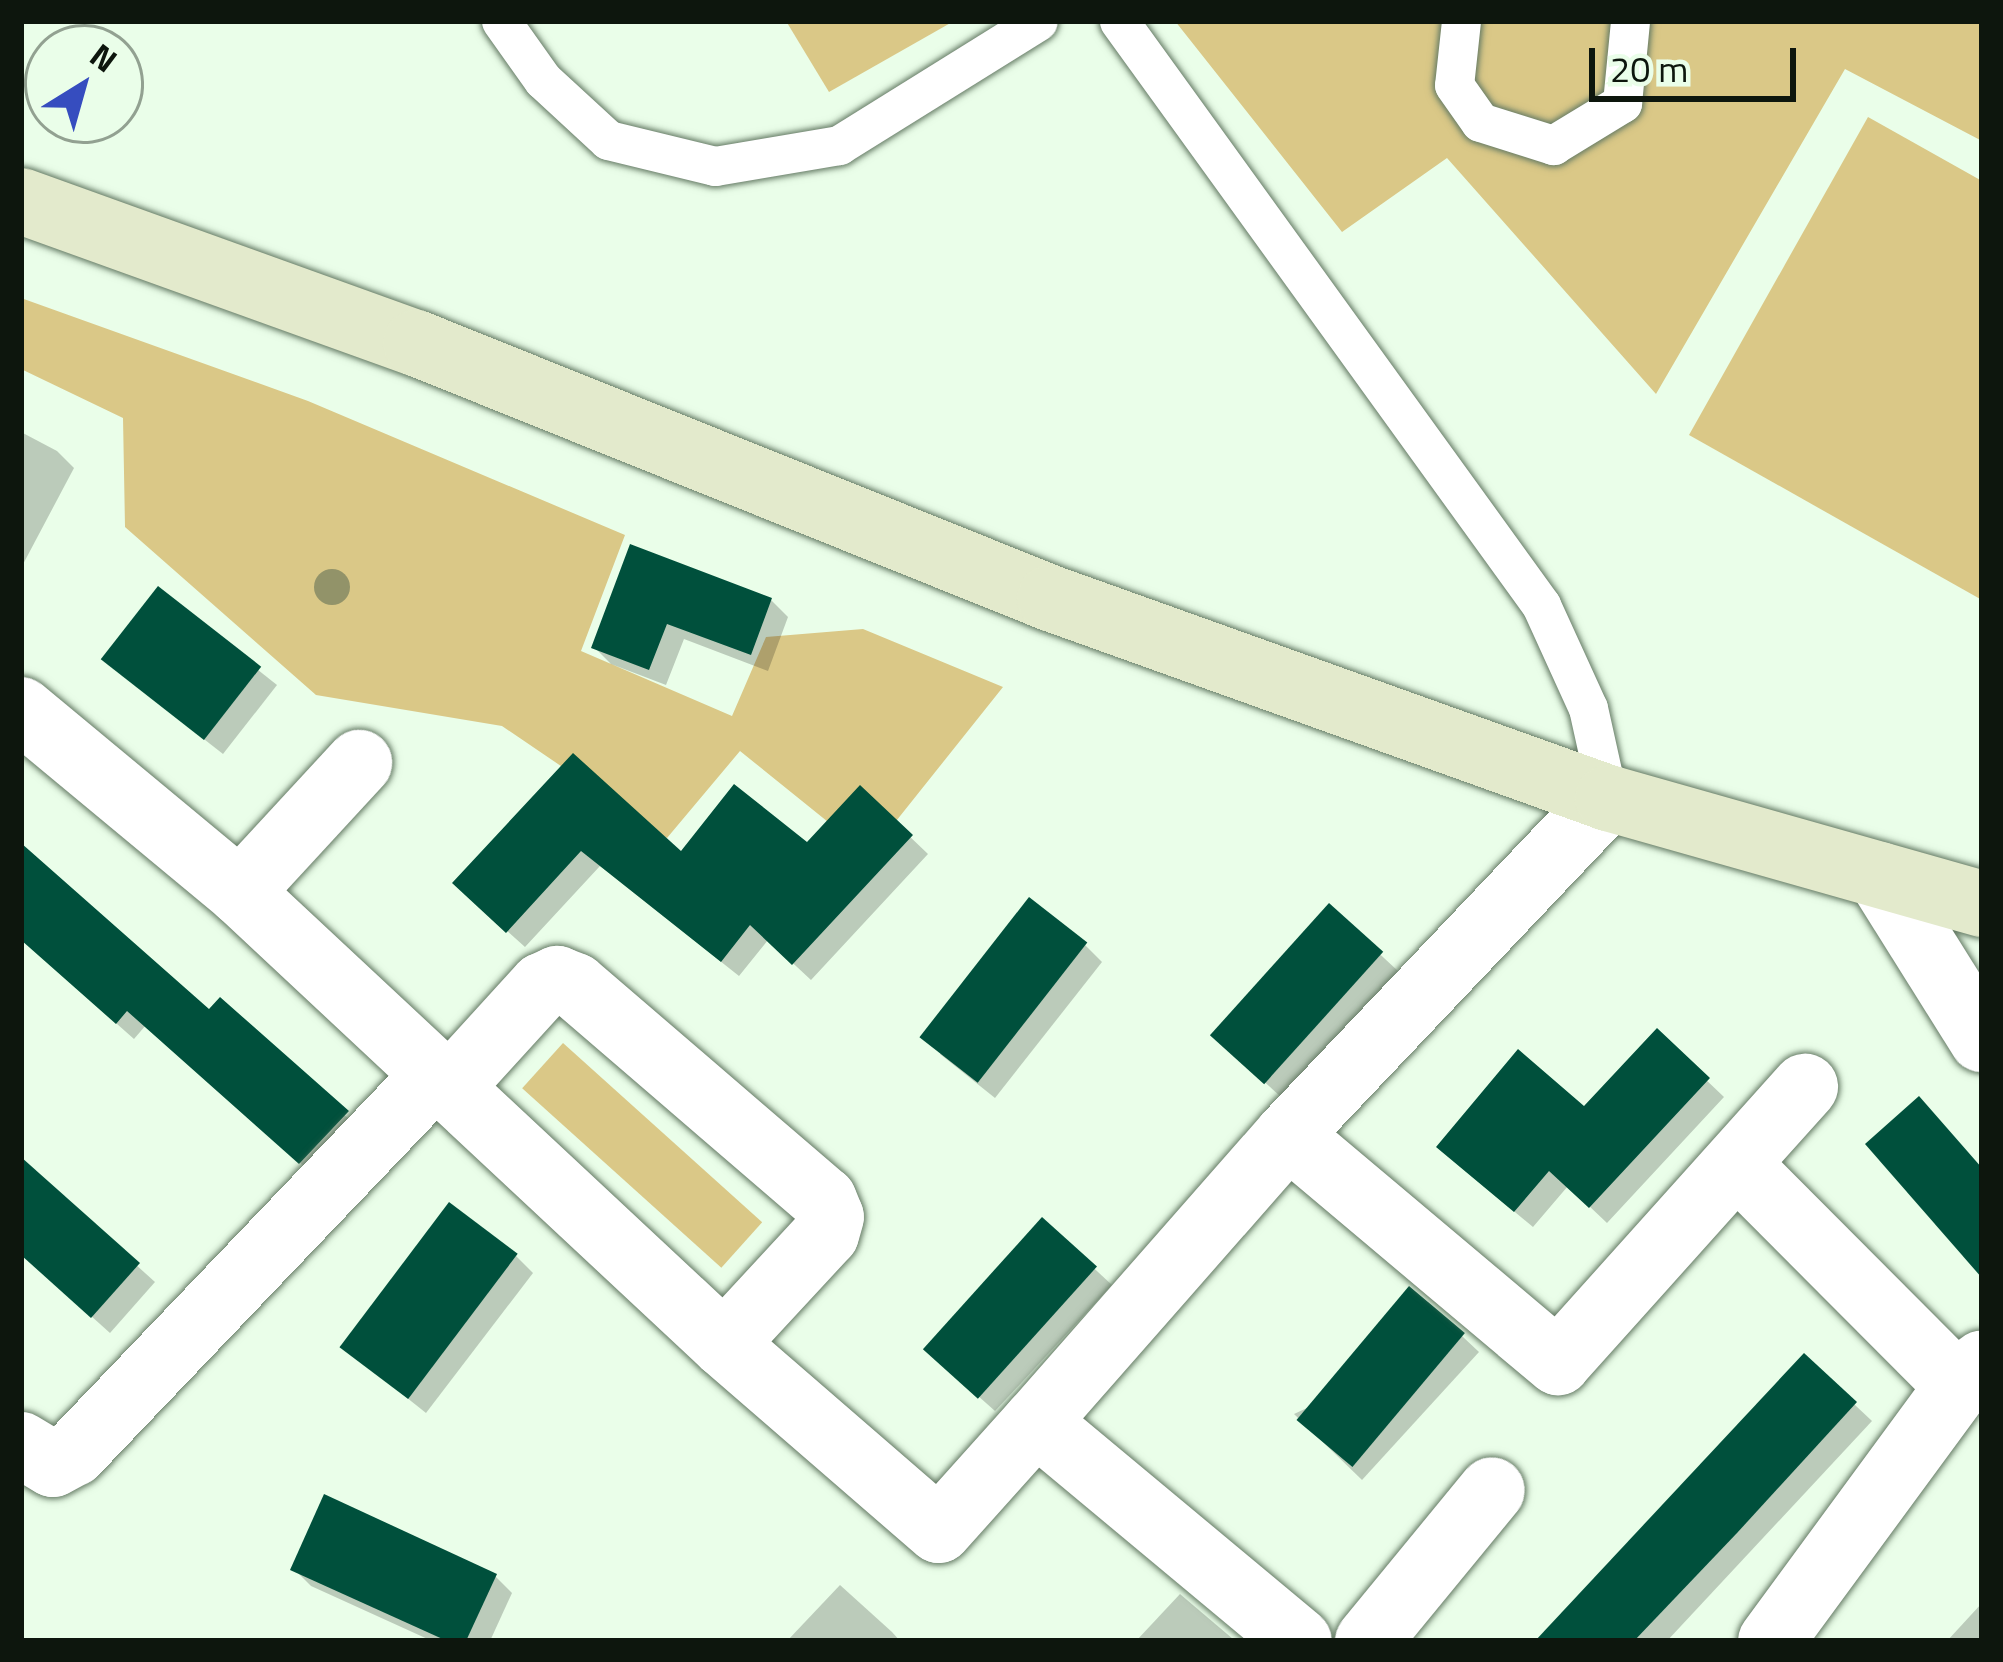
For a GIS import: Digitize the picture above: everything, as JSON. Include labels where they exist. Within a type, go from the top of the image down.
[{"type":"main road","points":[[21,201],[416,343],[1050,598],[1609,798],[1982,904]]},
{"type":"street","points":[[21,710],[239,892],[724,1344],[939,1530],[1288,1135],[1609,798]]},
{"type":"street","points":[[239,892],[359,763]]},
{"type":"street","points":[[1879,875],[1982,1039]]},
{"type":"street","points":[[21,1444],[53,1464],[74,1453],[443,1080],[542,986],[557,980],[575,986],[824,1200],[831,1217],[826,1234],[724,1344]]},
{"type":"street","points":[[1288,1135],[1558,1362],[1805,1087]]},
{"type":"street","points":[[1738,1166],[1970,1375],[1771,1641]]},
{"type":"street","points":[[1036,1422],[1299,1641]]},
{"type":"street","points":[[1368,1641],[1492,1490]]},
{"type":"lane","points":[[501,21],[543,80],[608,140],[715,166],[839,145],[981,36],[1039,21]]},
{"type":"lane","points":[[1119,21],[1541,605],[1588,708],[1609,798]]},
{"type":"lane","points":[[1461,21],[1454,85],[1480,122],[1553,145],[1622,103],[1630,21]]},
{"type":"shaded area","points":[[786,21],[954,21],[829,92]]},
{"type":"shaded area","points":[[1175,21],[1982,21],[1982,141],[1845,69],[1656,394],[1447,158],[1342,232]]},
{"type":"shaded area","points":[[1868,117],[1982,181],[1982,600],[1689,435]]},
{"type":"shaded area","points":[[21,298],[308,401],[625,535],[581,651],[732,716],[766,637],[863,629],[1003,687],[869,855],[740,751],[667,838],[502,726],[316,695],[125,527],[123,418],[21,369]]},
{"type":"shaded area","points":[[563,1043],[762,1222],[721,1268],[522,1088]]},
{"type":"building","points":[[630,544],[772,598],[751,655],[667,624],[649,670],[591,648]]},
{"type":"building","points":[[158,586],[261,667],[204,740],[101,659]]},
{"type":"building","points":[[573,753],[681,851],[734,784],[807,842],[860,785],[913,835],[792,965],[750,925],[721,962],[581,851],[506,933],[452,883]]},
{"type":"building","points":[[21,843],[209,1009],[220,997],[349,1111],[299,1164],[127,1011],[116,1024],[21,940]]},
{"type":"building","points":[[1029,897],[1087,943],[978,1083],[919,1037]]},
{"type":"building","points":[[1329,903],[1383,952],[1264,1084],[1210,1035]]},
{"type":"building","points":[[1657,1028],[1710,1078],[1589,1208],[1549,1171],[1514,1212],[1436,1147],[1518,1049],[1584,1106]]},
{"type":"building","points":[[1919,1096],[1982,1168],[1982,1278],[1865,1144]]},
{"type":"building","points":[[21,1157],[140,1263],[91,1318],[21,1255]]},
{"type":"building","points":[[449,1202],[518,1254],[408,1399],[339,1347]]},
{"type":"building","points":[[1042,1217],[1097,1267],[978,1399],[923,1349]]},
{"type":"building","points":[[1409,1286],[1465,1333],[1352,1467],[1297,1420]]},
{"type":"building","points":[[1804,1353],[1857,1402],[1737,1533],[1634,1641],[1535,1641]]},
{"type":"building","points":[[324,1494],[497,1574],[466,1641],[447,1641],[290,1570]]}]
